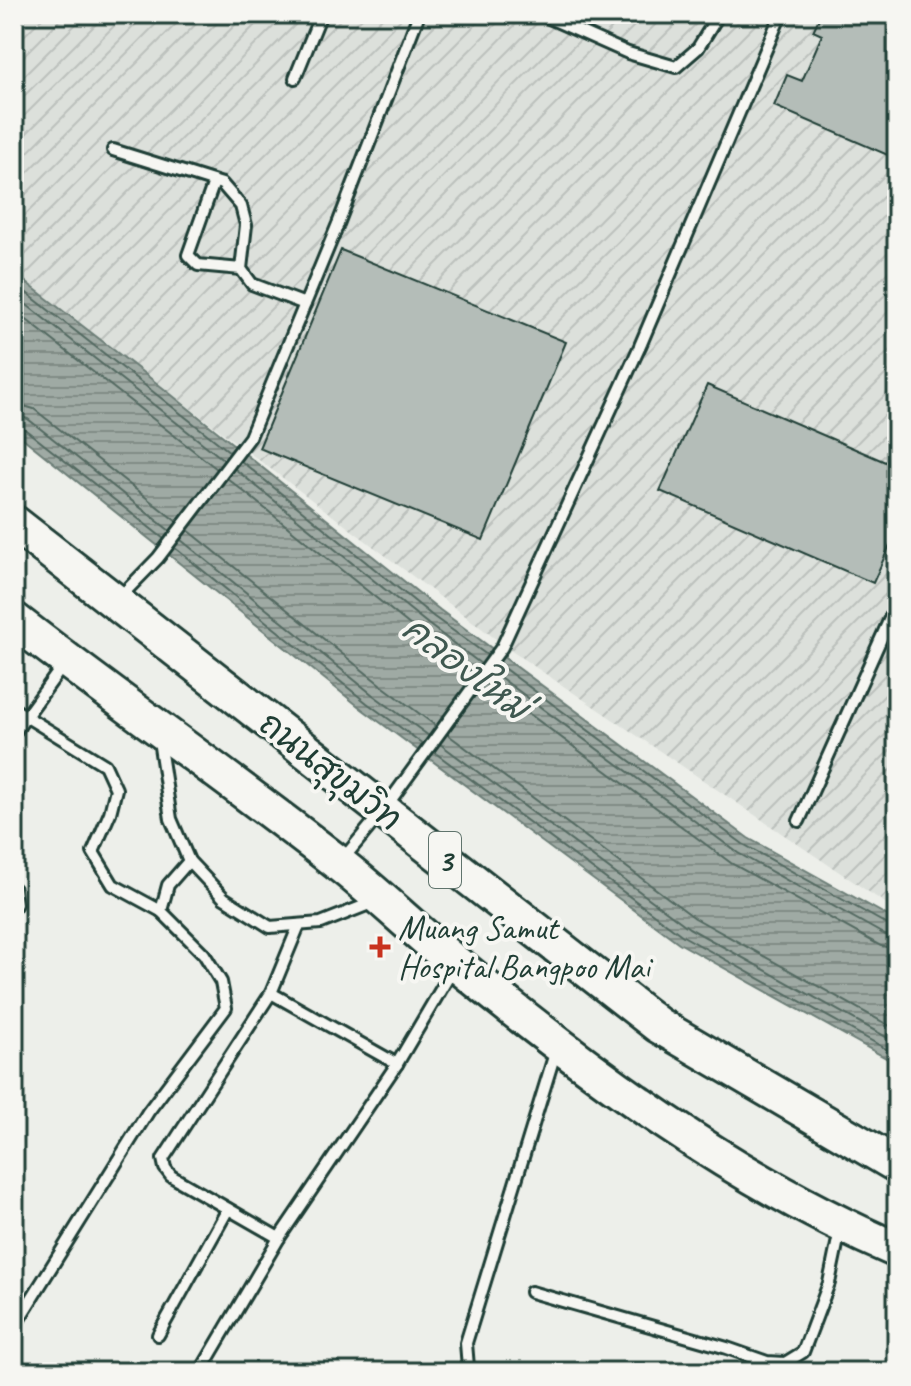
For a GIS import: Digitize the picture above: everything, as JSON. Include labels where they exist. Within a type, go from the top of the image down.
[{"type":"highway","name":"ถนนสุขุมวิท","points":[[14,523],[658,1025],[897,1165]]},
{"type":"highway","name":"ถนนสุขุมวิท","points":[[14,620],[339,864],[456,964],[558,1044],[716,1156],[841,1225],[897,1250]]},
{"type":"lane","points":[[295,78],[321,14]]},
{"type":"lane","points":[[115,602],[158,558],[250,437],[419,14]]},
{"type":"lane","points":[[540,14],[628,53],[676,67],[698,48],[719,14]]},
{"type":"lane","points":[[339,864],[382,812],[502,647],[640,346],[781,14]]},
{"type":"lane","points":[[113,150],[222,184],[241,206],[246,225],[241,269],[252,284],[305,304]]},
{"type":"lane","points":[[214,182],[188,255],[198,265],[241,269]]},
{"type":"lane","points":[[799,821],[897,603]]},
{"type":"lane","points":[[14,733],[66,661]]},
{"type":"lane","points":[[14,709],[105,765],[116,789],[110,813],[93,852],[113,885],[161,911],[204,954],[221,982],[226,1008],[148,1112],[14,1327]]},
{"type":"lane","points":[[157,730],[171,819],[189,861],[224,898],[270,927],[321,923],[380,899]]},
{"type":"lane","points":[[161,911],[168,885],[189,861]]},
{"type":"lane","points":[[14,889],[14,907]]},
{"type":"lane","points":[[279,1238],[171,1176],[163,1159],[271,993],[299,925]]},
{"type":"lane","points":[[200,1372],[279,1238],[397,1064],[456,964]]},
{"type":"lane","points":[[271,993],[397,1064]]},
{"type":"lane","points":[[478,1372],[468,1367],[466,1343],[558,1044]]},
{"type":"lane","points":[[158,1335],[228,1209]]},
{"type":"lane","points":[[531,1292],[767,1362],[785,1363],[803,1352],[829,1283],[841,1225]]},
{"type":"shaded area","points":[[14,14],[897,14],[897,911],[513,652],[14,275]]},
{"type":"water","name":"คลองใหม่","points":[[14,273],[440,610],[748,838],[897,921],[897,1064],[679,943],[362,709],[14,431]]},
{"type":"building","points":[[821,14],[872,14],[897,25],[897,159],[774,106],[787,75],[802,81],[822,35],[813,31]]},
{"type":"building","points":[[341,250],[566,342],[483,540],[259,448]]},
{"type":"building","points":[[707,385],[897,467],[897,529],[873,583],[660,491]]},
{"type":"place","name":"Muang Samut Hospital Bangpoo Mai","points":[[380,947]]}]
